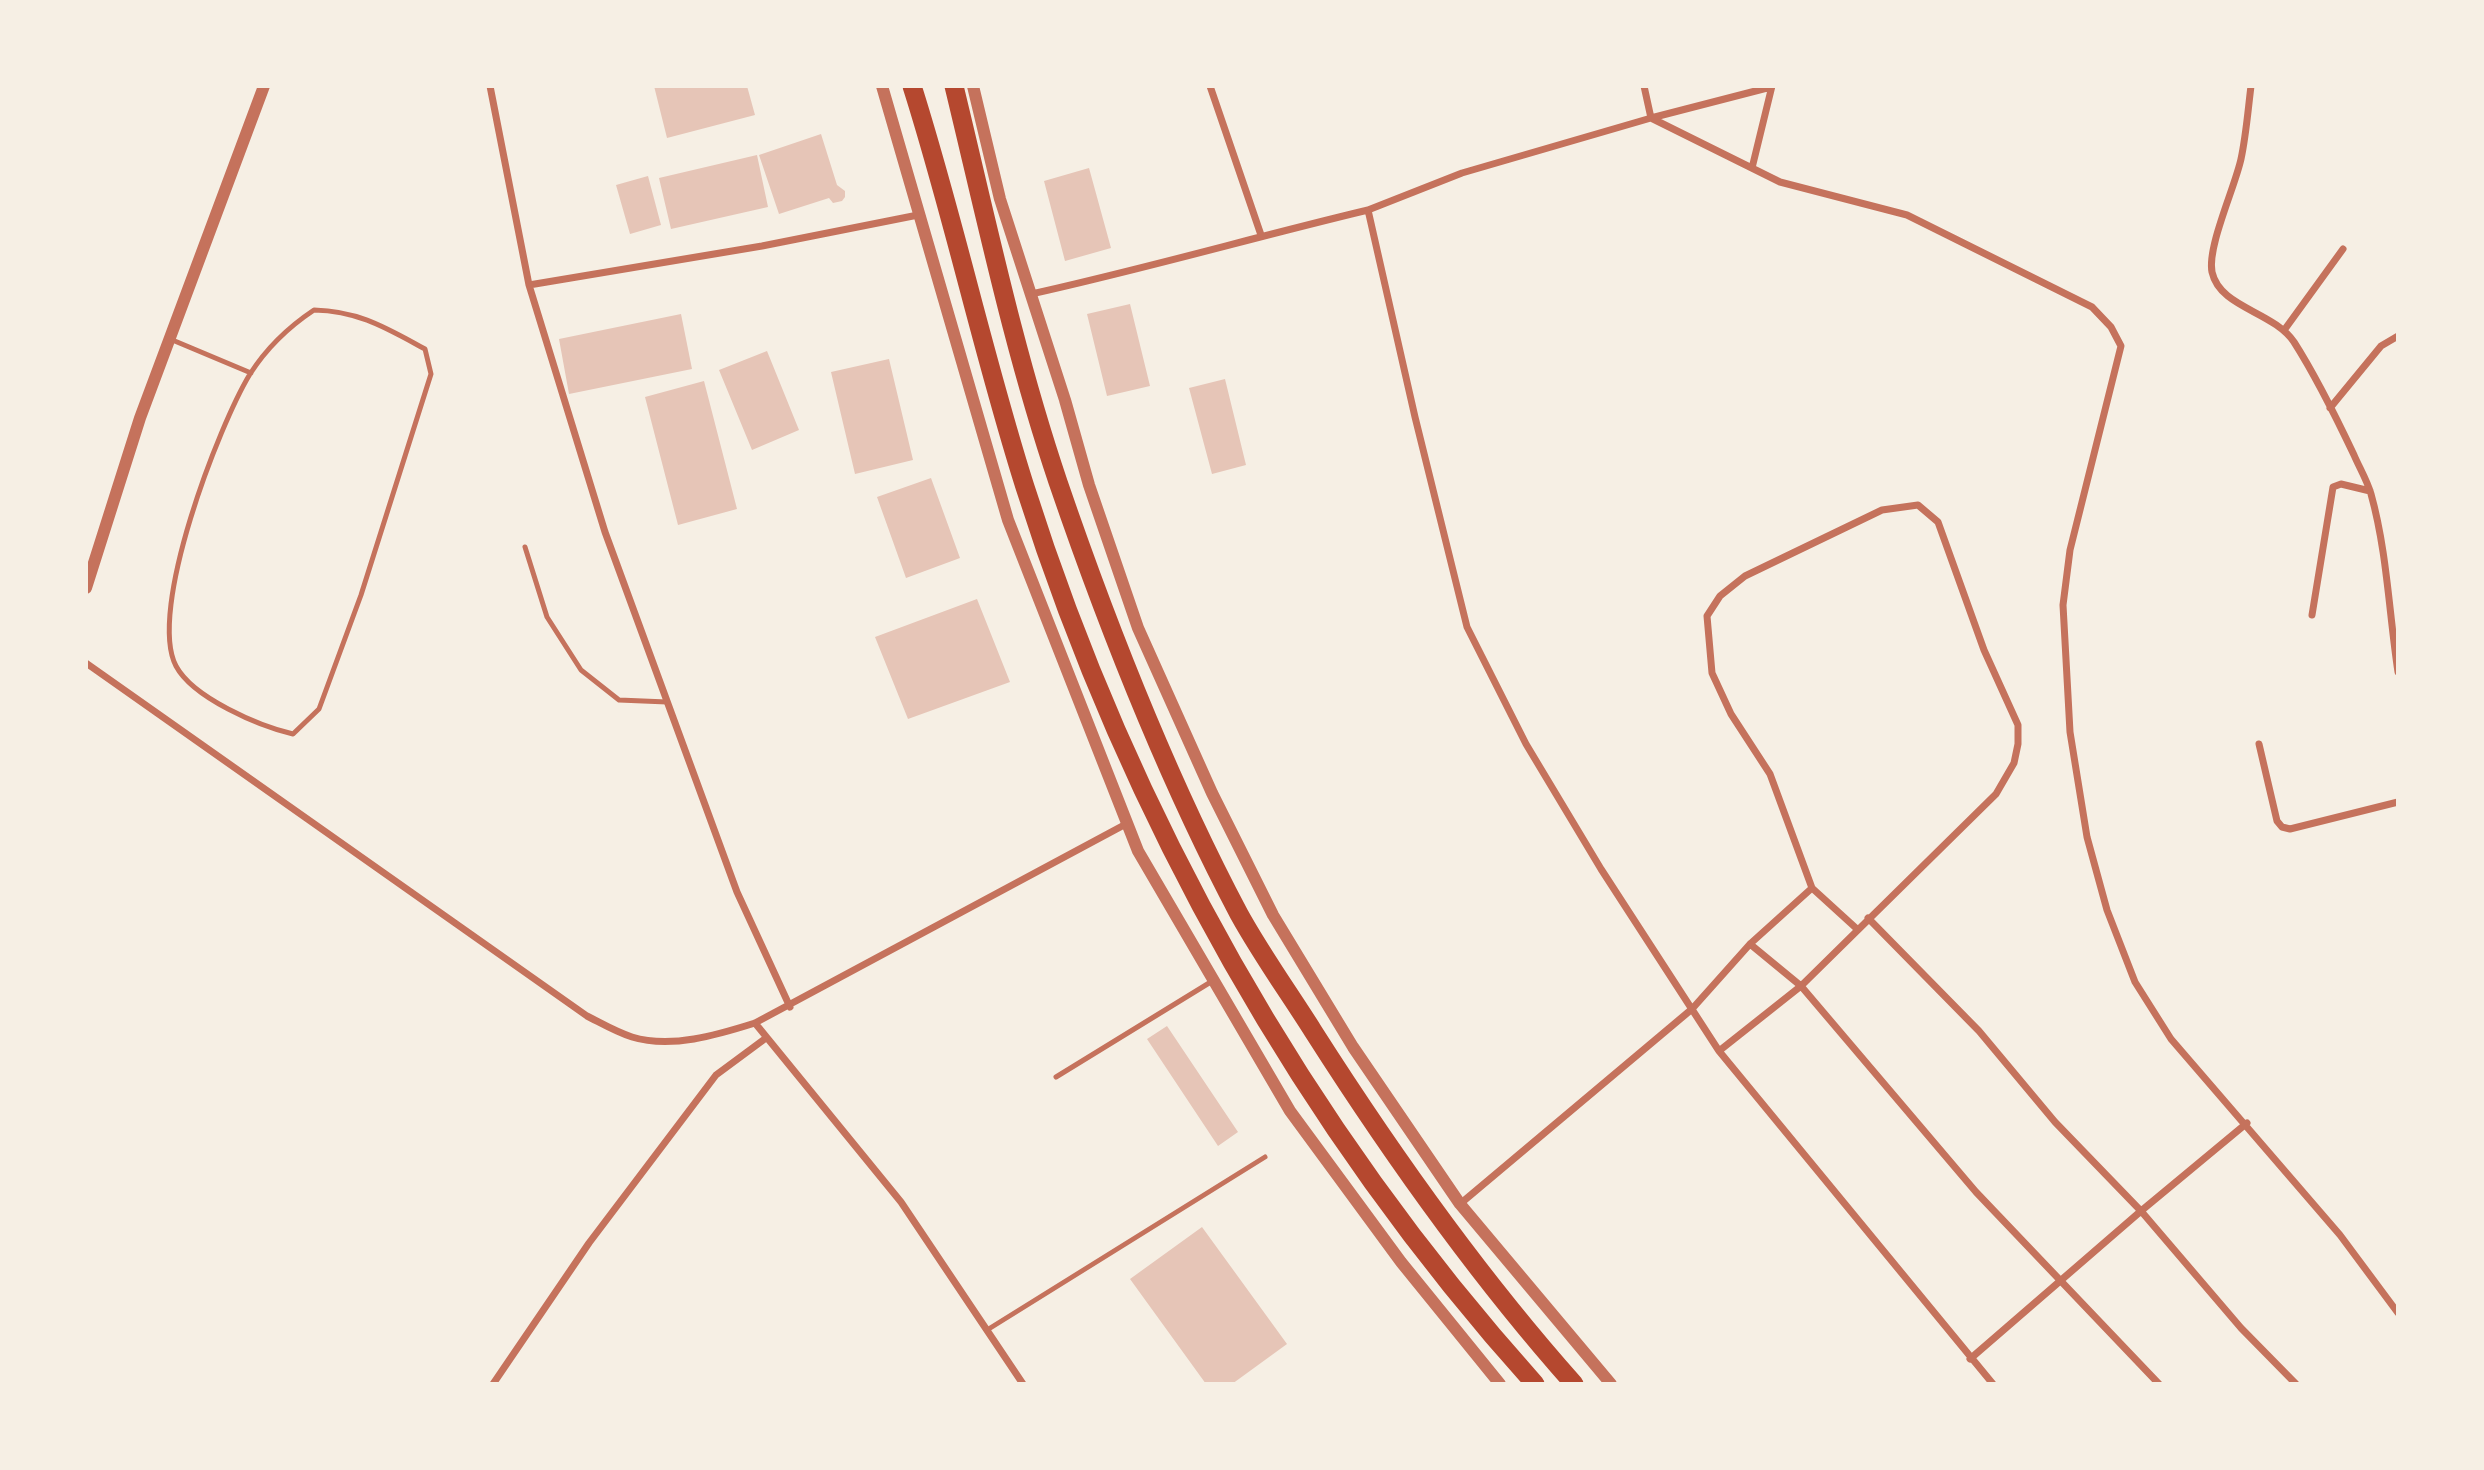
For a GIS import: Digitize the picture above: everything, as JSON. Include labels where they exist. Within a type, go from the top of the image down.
[{"type":"highway","points":[[910,86],[919,108],[1025,487],[1059,584],[1097,686],[1196,900],[1328,1119],[1426,1252],[1535,1384]]},
{"type":"highway","points":[[959,86],[1000,286],[1057,479],[1103,607],[1152,726],[1240,915],[1372,1124],[1430,1204],[1574,1384]]},
{"type":"street","points":[[86,588],[140,418],[264,86]]},
{"type":"street","points":[[489,86],[529,285],[605,532],[737,892],[790,1007]]},
{"type":"street","points":[[882,86],[1008,520],[1138,851],[1290,1111],[1401,1262],[1500,1384]]},
{"type":"street","points":[[959,86],[1000,199],[1089,485],[1138,628],[1212,793],[1273,915],[1340,1025],[1460,1204],[1611,1384]]},
{"type":"street","points":[[1210,86],[1261,235]]},
{"type":"street","points":[[1644,86],[1651,118]]},
{"type":"street","points":[[2251,86],[2241,159],[2219,229],[2211,270],[2218,288],[2230,299],[2263,314],[2285,329],[2330,408],[2370,491],[2384,554],[2386,592],[2398,672]]},
{"type":"street","points":[[1031,294],[1160,265],[1261,235],[1368,210],[1462,173],[1651,118],[1772,87],[1752,168]]},
{"type":"street","points":[[1651,118],[1780,182],[1907,215],[2092,307],[2111,327],[2121,346],[2070,550],[2063,605],[2070,732],[2085,824],[2107,910],[2135,982],[2171,1039],[2340,1235],[2398,1313]]},
{"type":"street","points":[[1368,210],[1415,418],[1468,627],[1526,744],[1719,1051],[1993,1384]]},
{"type":"street","points":[[529,285],[762,246],[918,215]]},
{"type":"street","points":[[2285,329],[2343,249]]},
{"type":"street","points":[[2330,408],[2381,346],[2398,336]]},
{"type":"street","points":[[2312,615],[2333,487],[2341,484],[2370,491]]},
{"type":"street","points":[[1719,1051],[1801,986],[1996,794],[2014,763],[2018,725],[1984,650],[1938,522],[1918,506],[1882,510],[1745,576],[1720,596],[1707,616],[1712,673],[1731,715],[1770,774],[1812,888],[1857,929]]},
{"type":"street","points":[[86,663],[587,1016],[632,1037],[666,1042],[717,1035],[755,1023],[790,1007],[1126,824]]},
{"type":"street","points":[[2259,744],[2277,821],[2282,827],[2290,829],[2398,802]]},
{"type":"street","points":[[1460,1204],[1692,1009],[1750,944],[1812,888]]},
{"type":"street","points":[[1868,918],[1979,1031],[2055,1122],[2141,1211],[2241,1328],[2296,1384]]},
{"type":"street","points":[[1750,944],[1801,986],[1976,1192],[2159,1384]]},
{"type":"street","points":[[755,1023],[901,1202],[1023,1384]]},
{"type":"street","points":[[493,1384],[589,1243],[716,1075],[766,1038]]},
{"type":"street","points":[[1970,1359],[2246,1123]]},
{"type":"lane","points":[[314,310],[343,311],[379,324],[425,349],[432,374],[361,595],[319,709],[293,734],[276,730],[202,694],[191,685],[175,665],[169,631],[181,551],[212,449],[251,373],[296,322],[314,310]]},
{"type":"lane","points":[[170,339],[251,373]]},
{"type":"lane","points":[[525,547],[547,617],[581,670],[619,700],[667,702]]},
{"type":"lane","points":[[1056,1077],[1213,980]]},
{"type":"lane","points":[[987,1330],[1265,1157]]},
{"type":"building","points":[[654,86],[747,86],[755,115],[667,138]]},
{"type":"building","points":[[821,134],[837,185],[845,191],[845,197],[842,201],[833,203],[829,198],[779,214],[759,155]]},
{"type":"building","points":[[757,155],[768,207],[671,229],[659,178]]},
{"type":"building","points":[[1089,168],[1111,248],[1065,261],[1044,181]]},
{"type":"building","points":[[648,176],[661,225],[630,234],[616,185]]},
{"type":"building","points":[[1130,304],[1150,386],[1107,396],[1087,314]]},
{"type":"building","points":[[681,314],[692,369],[569,394],[559,339]]},
{"type":"building","points":[[767,351],[799,430],[752,450],[719,370]]},
{"type":"building","points":[[889,359],[913,460],[855,474],[831,372]]},
{"type":"building","points":[[1225,379],[1246,465],[1212,474],[1189,388]]},
{"type":"building","points":[[704,381],[737,509],[678,525],[645,397]]},
{"type":"building","points":[[931,478],[960,558],[906,578],[877,497]]},
{"type":"building","points":[[977,599],[1010,682],[908,719],[875,637]]},
{"type":"building","points":[[1167,1026],[1238,1132],[1218,1146],[1147,1039]]},
{"type":"building","points":[[1202,1227],[1287,1344],[1232,1384],[1206,1384],[1130,1279]]}]
